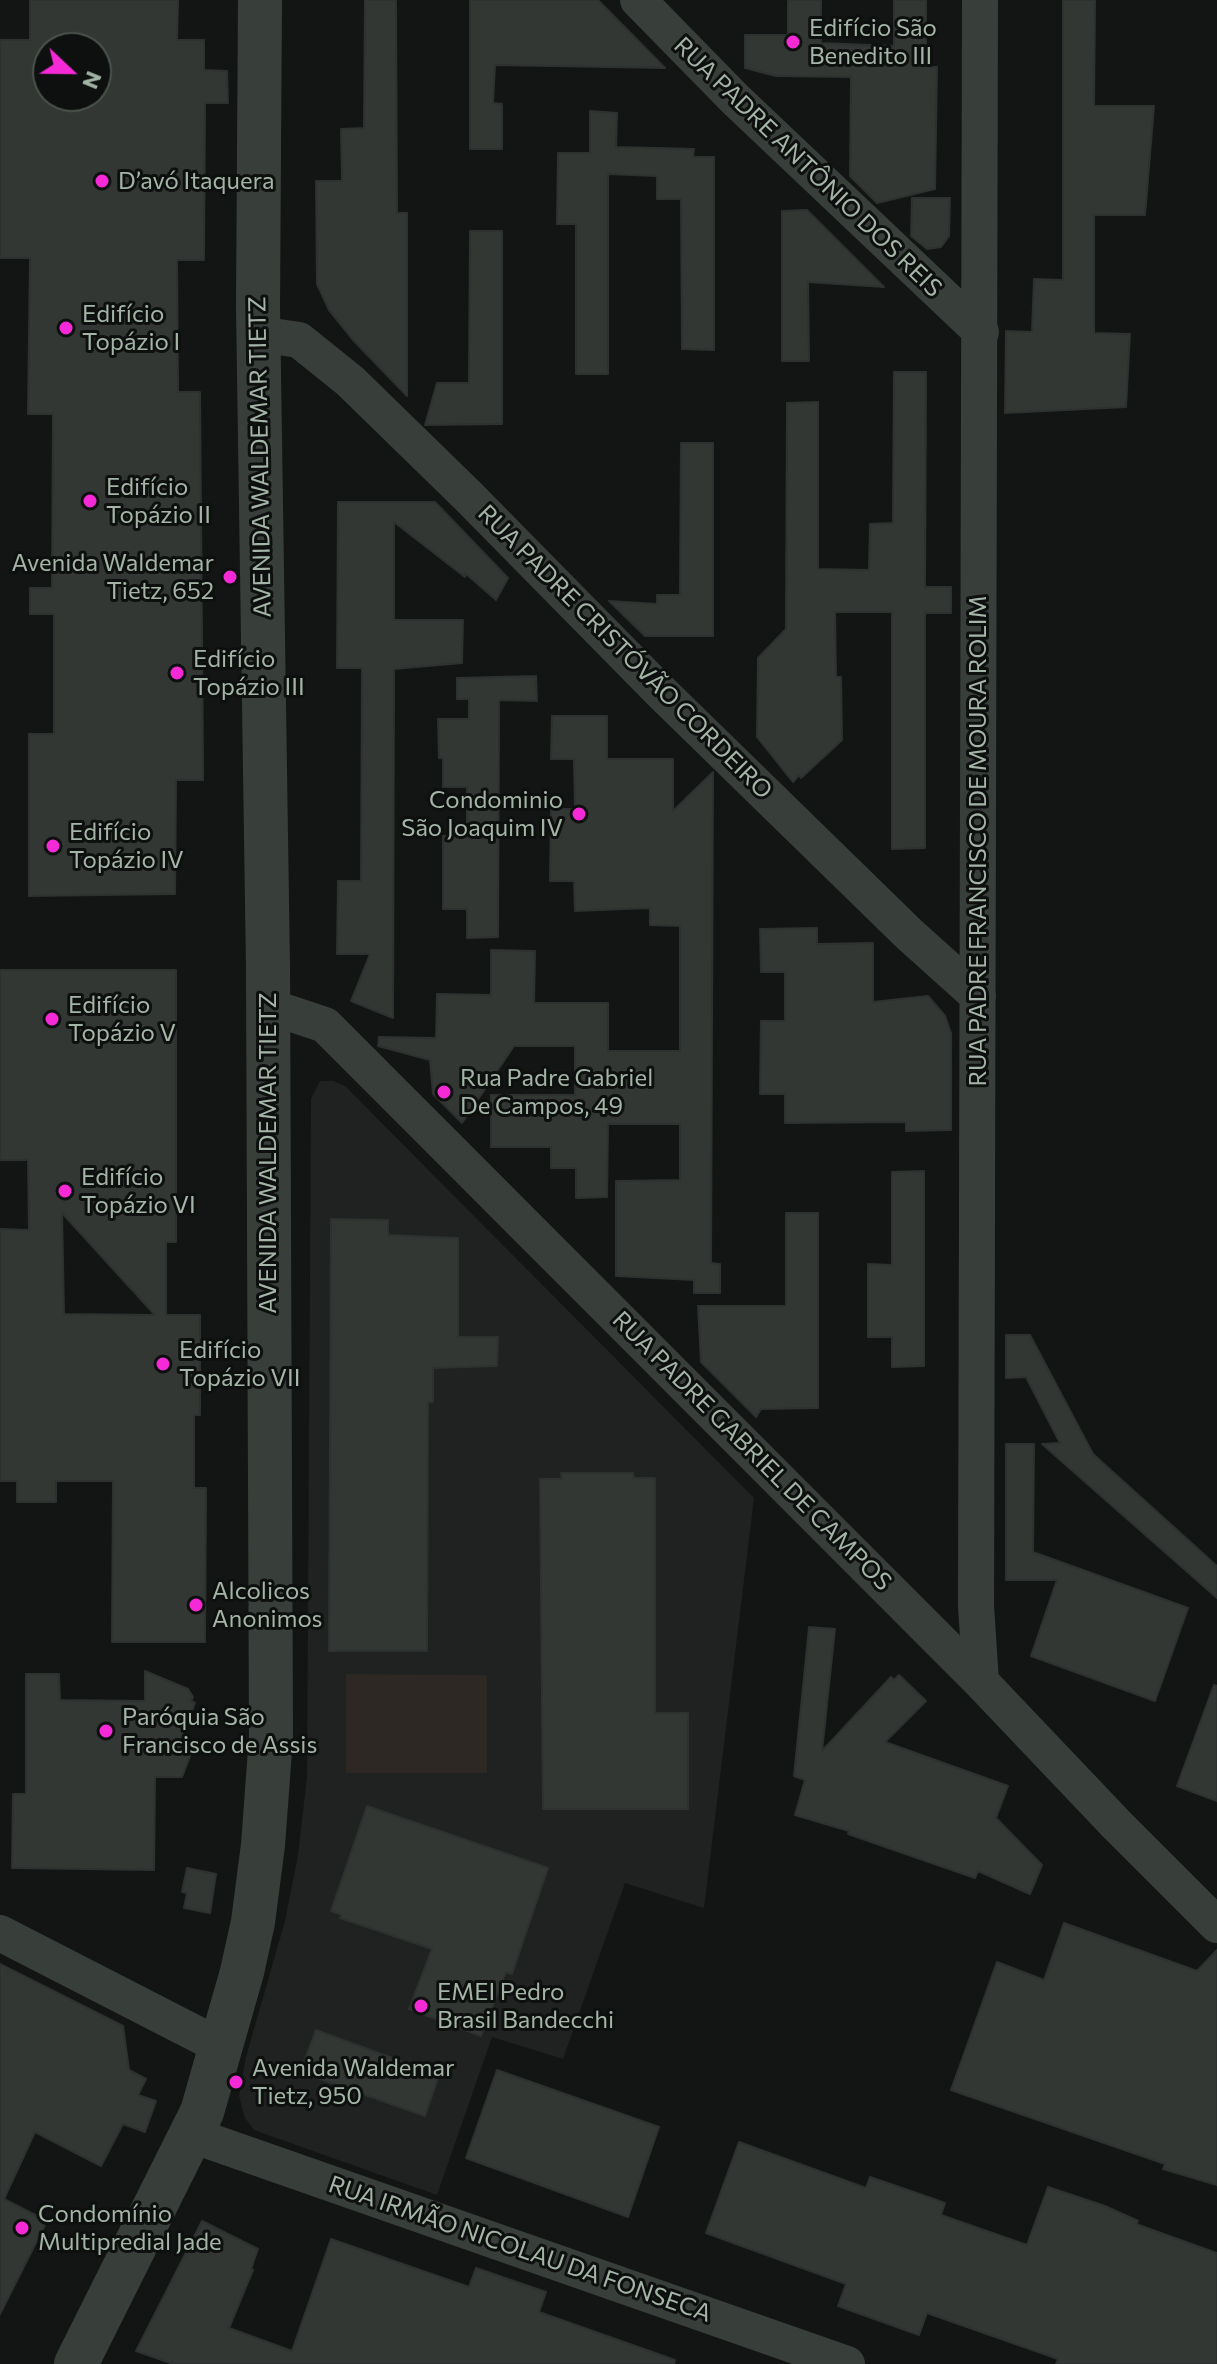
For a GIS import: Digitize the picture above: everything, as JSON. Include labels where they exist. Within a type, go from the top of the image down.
[{"type":"street","name":"AVENIDA WALDEMAR TIETZ","points":[[76,2364],[202,2112],[253,1922],[263,1845],[271,1737],[268,1006],[258,334],[260,0]]},
{"type":"street","name":"RUA PADRE ANTÔNIO DOS REIS","points":[[638,0],[735,99],[981,332]]},
{"type":"street","name":"RUA PADRE FRANCISCO DE MOURA ROLIM","points":[[980,0],[976,1606],[981,1682]]},
{"type":"street","name":"RUA PADRE CRISTÓVÃO CORDEIRO","points":[[258,334],[299,340],[350,381],[662,693],[909,934],[978,996]]},
{"type":"street","name":"RUA PADRE GABRIEL DE CAMPOS","points":[[268,1006],[325,1025],[981,1682],[1217,1925]]},
{"type":"street","points":[[0,1933],[220,2046]]},
{"type":"street","name":"RUA IRMÃO NICOLAU DA FONSECA","points":[[192,2135],[847,2364]]},
{"type":"shaded area","points":[[320,1081],[333,1081],[345,1086],[754,1498],[704,1908],[625,1883],[563,2059],[492,2037],[437,2195],[254,2130],[245,2118],[239,2096],[246,2057],[285,1921],[298,1855],[307,1777],[311,1099]]},
{"type":"shaded area","points":[[346,1674],[487,1675],[487,1773],[346,1773]]},
{"type":"building","points":[[30,0],[178,0],[177,40],[204,40],[204,70],[227,71],[228,103],[205,103],[204,260],[177,260],[178,392],[200,392],[203,780],[176,780],[175,894],[29,896],[29,734],[54,734],[54,614],[30,614],[30,588],[52,588],[53,414],[28,414],[30,258],[0,258],[0,40],[30,40]]},
{"type":"building","points":[[365,0],[396,0],[397,213],[407,213],[407,396],[329,310],[317,284],[316,181],[342,181],[341,129],[364,128]]},
{"type":"building","points":[[470,0],[598,0],[665,68],[495,65],[493,103],[502,104],[502,149],[470,149]]},
{"type":"building","points":[[788,0],[821,0],[821,43],[894,46],[894,0],[926,0],[926,67],[937,67],[935,189],[877,203],[850,176],[851,77],[776,76],[745,68],[745,35],[788,35]]},
{"type":"building","points":[[1063,0],[1095,0],[1094,106],[1154,106],[1145,215],[1094,215],[1094,333],[1130,334],[1126,407],[1005,413],[1006,331],[1032,332],[1034,279],[1063,280]]},
{"type":"building","points":[[590,111],[617,113],[616,147],[694,149],[693,157],[714,157],[714,350],[682,349],[681,199],[657,199],[657,176],[608,174],[608,374],[576,374],[576,224],[557,224],[558,153],[590,153]]},
{"type":"building","points":[[912,198],[950,198],[949,236],[941,247],[927,249],[911,236]]},
{"type":"building","points":[[807,210],[884,287],[808,282],[809,361],[782,361],[782,211]]},
{"type":"building","points":[[470,231],[502,231],[502,424],[425,425],[437,383],[469,383]]},
{"type":"building","points":[[894,372],[926,372],[925,587],[951,587],[951,613],[925,613],[925,848],[892,849],[892,612],[835,612],[836,677],[841,677],[842,740],[801,778],[799,775],[793,782],[757,737],[758,658],[786,629],[787,403],[818,402],[818,569],[869,570],[870,524],[893,523]]},
{"type":"building","points":[[681,443],[713,443],[713,636],[645,636],[609,601],[657,604],[657,595],[680,595]]},
{"type":"building","points":[[338,502],[435,502],[508,578],[496,600],[465,573],[465,577],[394,522],[394,620],[463,620],[462,663],[394,669],[393,1018],[351,1001],[370,954],[337,954],[338,881],[361,881],[362,668],[337,668]]},
{"type":"building","points":[[536,676],[537,701],[499,700],[498,937],[467,938],[467,909],[443,909],[443,836],[467,836],[467,787],[443,787],[438,719],[469,719],[469,699],[457,699],[457,678]]},
{"type":"building","points":[[552,716],[607,716],[607,759],[673,759],[673,811],[713,772],[711,1263],[720,1264],[720,1293],[694,1293],[694,1280],[616,1276],[616,1181],[680,1180],[680,1124],[608,1124],[607,1197],[576,1198],[576,1168],[551,1168],[551,1147],[491,1147],[491,1095],[575,1095],[575,1046],[514,1046],[462,1123],[433,1094],[430,1060],[378,1046],[379,1037],[436,1038],[437,994],[491,995],[491,950],[535,951],[534,1003],[608,1003],[608,1051],[680,1051],[680,926],[650,925],[650,908],[575,911],[574,881],[550,881],[551,809],[575,809],[574,759],[551,759]]},
{"type":"building","points":[[817,928],[817,944],[873,943],[873,1002],[928,996],[945,1016],[951,1033],[951,1130],[906,1131],[906,1122],[785,1123],[785,1094],[760,1094],[761,1021],[785,1021],[785,972],[761,972],[760,929]]},
{"type":"building","points":[[0,970],[176,970],[176,1242],[166,1242],[166,1315],[200,1315],[200,1415],[194,1415],[194,1488],[206,1488],[205,1642],[112,1642],[113,1481],[56,1481],[56,1502],[17,1502],[17,1481],[0,1481],[0,1229],[29,1230],[28,1160],[0,1160]],"holes":[[[62,1213],[155,1315],[64,1314]]]},
{"type":"building","points":[[924,1171],[924,1366],[892,1367],[892,1337],[868,1337],[868,1264],[892,1265],[892,1172]]},
{"type":"building","points":[[786,1213],[818,1213],[818,1408],[761,1409],[756,1417],[701,1362],[698,1306],[786,1306]]},
{"type":"building","points":[[331,1219],[388,1220],[388,1235],[458,1238],[458,1337],[498,1337],[497,1366],[433,1368],[433,1402],[428,1402],[427,1651],[329,1651]]},
{"type":"building","points":[[1006,1335],[1030,1335],[1093,1454],[1217,1566],[1217,1598],[1042,1444],[1060,1443],[1026,1377],[1006,1378]]},
{"type":"building","points":[[1006,1444],[1034,1444],[1033,1552],[1188,1608],[1155,1701],[1031,1656],[1057,1580],[1006,1580]]},
{"type":"building","points":[[561,1473],[633,1473],[634,1478],[655,1478],[655,1713],[688,1713],[688,1809],[543,1809],[540,1479],[562,1479]]},
{"type":"building","points":[[809,1627],[835,1629],[822,1751],[891,1677],[894,1680],[899,1675],[926,1701],[885,1742],[1008,1786],[996,1818],[1042,1865],[1030,1894],[978,1871],[975,1878],[848,1834],[849,1831],[795,1815],[805,1780],[794,1776]]},
{"type":"building","points":[[145,1671],[188,1689],[193,1697],[191,1701],[195,1703],[180,1741],[192,1751],[182,1777],[155,1777],[154,1870],[12,1868],[13,1794],[26,1794],[26,1674],[59,1674],[60,1700],[145,1701]]},
{"type":"building","points":[[1214,1685],[1217,1686],[1217,1801],[1177,1786]]},
{"type":"building","points":[[367,1806],[548,1868],[512,1974],[506,1972],[481,2036],[409,2009],[432,1949],[340,1918],[342,1915],[331,1911]]},
{"type":"building","points":[[187,1868],[216,1874],[210,1913],[184,1908],[187,1893],[182,1892]]},
{"type":"building","points":[[1064,1923],[1197,1971],[1217,1950],[1217,2185],[1163,2169],[1165,2164],[951,2090],[997,1962],[1044,1980]]},
{"type":"building","points":[[0,1964],[123,2026],[129,2070],[146,2079],[138,2095],[156,2101],[145,2132],[123,2124],[101,2166],[35,2132],[4,2199],[47,2221],[0,2314]]},
{"type":"building","points":[[316,2030],[439,2075],[425,2116],[300,2072]]},
{"type":"building","points":[[497,2070],[659,2127],[628,2217],[466,2158]]},
{"type":"building","points":[[739,2142],[866,2188],[870,2177],[945,2203],[941,2215],[1027,2245],[1048,2187],[1105,2206],[1138,2221],[1136,2224],[1217,2253],[1217,2364],[1056,2364],[1058,2359],[927,2313],[919,2335],[838,2306],[846,2284],[706,2233]]},
{"type":"building","points":[[202,2221],[258,2249],[253,2270],[229,2328],[292,2351],[331,2239],[469,2287],[476,2268],[546,2292],[539,2312],[675,2360],[674,2364],[173,2364],[136,2351]]},
{"type":"place","name":"Edifício São Benedito III","points":[[793,42]]},
{"type":"place","name":"D’avó Itaquera","points":[[102,181]]},
{"type":"place","name":"Edifício Topázio I","points":[[66,328]]},
{"type":"place","name":"Edifício Topázio II","points":[[90,501]]},
{"type":"place","name":"Avenida Waldemar Tietz, 652","points":[[230,577]]},
{"type":"place","name":"Edifício Topázio III","points":[[177,673]]},
{"type":"place","name":"Condominio São Joaquim IV","points":[[579,814]]},
{"type":"place","name":"Edifício Topázio IV","points":[[53,846]]},
{"type":"place","name":"Edifício Topázio V","points":[[52,1019]]},
{"type":"place","name":"Rua Padre Gabriel De Campos, 49","points":[[444,1092]]},
{"type":"place","name":"Edifício Topázio VI","points":[[65,1191]]},
{"type":"place","name":"Edifício Topázio VII","points":[[163,1364]]},
{"type":"place","name":"Alcolicos Anonimos","points":[[196,1605]]},
{"type":"place","name":"Paróquia São Francisco de Assis","points":[[106,1731]]},
{"type":"place","name":"EMEI Pedro Brasil Bandecchi","points":[[421,2006]]},
{"type":"place","name":"Avenida Waldemar Tietz, 950","points":[[236,2082]]},
{"type":"place","name":"Condomínio Multipredial Jade","points":[[22,2228]]}]
